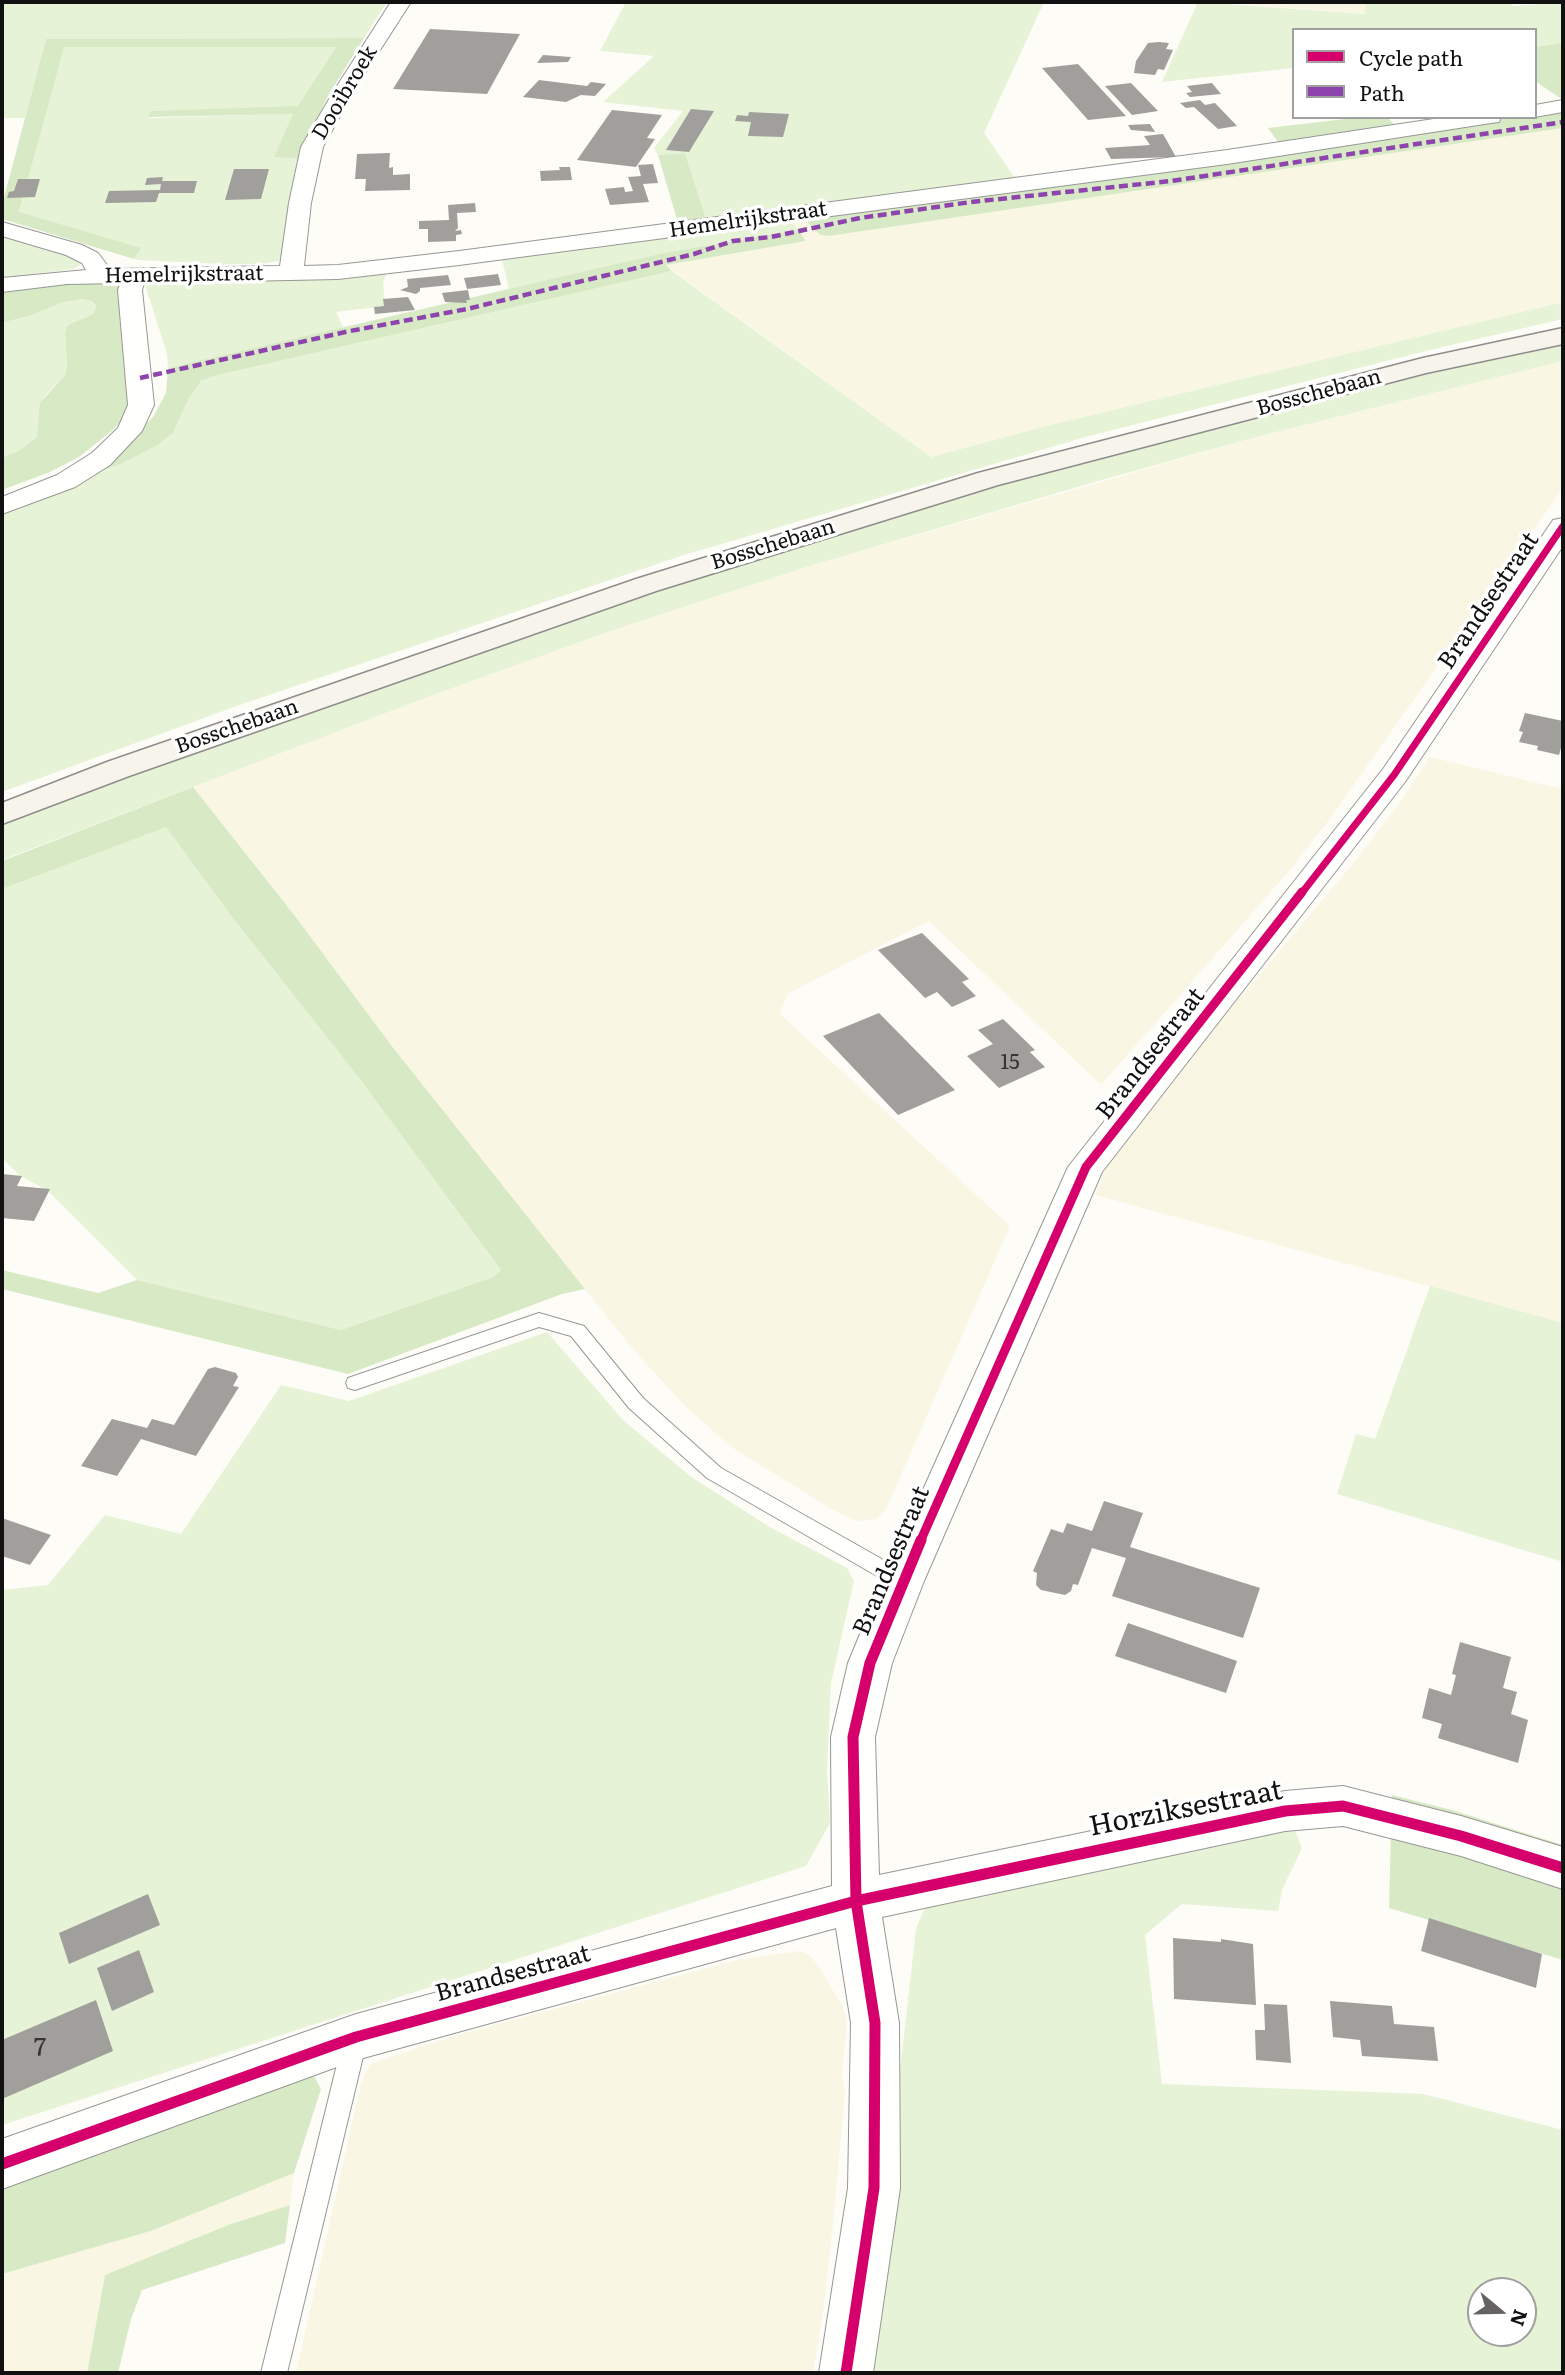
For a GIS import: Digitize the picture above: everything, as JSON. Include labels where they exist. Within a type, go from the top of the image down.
[{"type":"main road","name":"Bosschebaan","points":[[2,814],[118,769],[646,585],[988,479],[1423,366],[1563,336]]},
{"type":"street","name":"Dooibroek","points":[[292,273],[300,203],[312,147],[345,89],[401,2]]},
{"type":"street","points":[[1537,111],[1563,106]]},
{"type":"street","name":"Hemelrijkstraat","points":[[2,285],[67,277],[338,272],[1227,157],[1478,119]]},
{"type":"street","points":[[2,229],[74,250],[90,258],[103,276]]},
{"type":"street","points":[[2,506],[66,481],[101,459],[129,431],[141,405],[130,290],[134,275]]},
{"type":"street","name":"Brandsestraat","points":[[2,2164],[356,2037],[856,1901],[853,1737],[870,1662],[903,1581],[1086,1167],[1394,775],[1563,526]]},
{"type":"street","name":"Horziksestraat","points":[[856,1901],[1284,1811],[1343,1806],[1461,1836],[1563,1868]]},
{"type":"street","points":[[846,2373],[874,2188],[875,2023],[856,1901]]},
{"type":"lane","points":[[355,1383],[538,1320],[577,1331],[636,1403],[714,1474],[903,1581]]},
{"type":"lane","points":[[274,2373],[356,2037]]},
{"type":"shaded area","points":[[1211,2],[1366,2],[1366,14],[1340,12]]},
{"type":"shaded area","points":[[1563,128],[1563,302],[1046,426],[931,457],[665,265],[806,241],[788,217],[803,215],[812,228],[821,235],[829,236]]},
{"type":"shaded area","points":[[1563,361],[1563,488],[1329,820],[1290,870],[1101,1085],[929,921],[787,994],[780,1014],[1010,1226],[887,1507],[877,1519],[857,1521],[833,1510],[731,1447],[684,1405],[631,1347],[391,1045],[295,916],[193,787],[425,698],[619,628],[813,565],[1260,436]]},
{"type":"shaded area","points":[[1430,757],[1563,789],[1563,1323],[1095,1195],[1106,1168],[1139,1111],[1256,979],[1351,866],[1399,804]]},
{"type":"shaded area","points":[[800,1951],[808,1954],[817,1964],[842,2005],[847,2023],[842,2075],[845,2092],[834,2214],[824,2306],[813,2373],[296,2373],[361,2083],[370,2064],[453,2036],[741,1959]]},
{"type":"shaded area","points":[[294,2173],[290,2205],[228,2225],[105,2275],[87,2373],[2,2373],[2,2274],[151,2231]]},
{"type":"green space","points":[[2,2],[387,2],[364,38],[46,39],[25,118],[2,118]]},
{"type":"green space","points":[[626,2],[1044,2],[984,133],[1015,178],[706,219],[685,153],[658,155],[654,148],[683,111],[603,102],[654,56],[600,51]]},
{"type":"green space","points":[[1198,2],[1365,14],[1366,2],[1508,2],[1514,6],[1563,2],[1563,43],[1537,47],[1537,28],[1292,28],[1292,68],[1162,82]]},
{"type":"green space","points":[[364,38],[328,96],[298,159],[274,157],[293,114],[148,117],[151,111],[298,106],[336,47],[64,47],[19,212],[141,248],[134,259],[2,219],[2,205],[46,39]]},
{"type":"green space","points":[[1563,43],[1563,100],[1537,82],[1537,47]]},
{"type":"green space","points":[[63,47],[336,47],[298,107],[151,111],[149,118],[294,114],[274,157],[298,159],[291,189],[286,257],[261,264],[139,260],[134,259],[140,249],[19,213]]},
{"type":"green space","points":[[1563,110],[1563,128],[829,236],[821,235],[812,228],[803,215],[1498,119],[1537,119],[1537,114]]},
{"type":"green space","points":[[1345,119],[1389,119],[1396,126],[1278,142],[1268,128]]},
{"type":"green space","points":[[685,153],[706,219],[678,223],[658,155]]},
{"type":"green space","points":[[788,217],[798,230],[668,252],[509,290],[501,255]]},
{"type":"green space","points":[[798,230],[806,241],[666,265],[672,271],[214,376],[201,381],[189,398],[173,433],[158,445],[123,463],[72,482],[131,440],[153,417],[166,393],[168,368],[668,252]]},
{"type":"green space","points":[[2,233],[75,255],[82,258],[82,263],[74,269],[2,278]]},
{"type":"green space","points":[[389,269],[383,282],[385,306],[336,312],[344,329],[168,368],[167,354],[142,275]]},
{"type":"green space","points":[[672,271],[931,457],[1046,426],[1563,302],[1563,319],[1089,436],[684,555],[245,703],[2,792],[2,507],[123,463],[158,445],[173,433],[189,398],[201,381],[214,376]]},
{"type":"green space","points":[[122,274],[143,395],[113,430],[79,457],[50,472],[2,490],[2,458],[20,450],[37,437],[40,403],[65,375],[65,332],[68,325],[93,314],[97,306],[82,299],[61,303],[2,323],[2,288]]},
{"type":"green space","points":[[82,299],[98,306],[93,314],[68,325],[65,332],[65,375],[44,397],[37,437],[20,450],[2,458],[2,323],[61,303]]},
{"type":"green space","points":[[1563,337],[1563,361],[1260,436],[1098,481],[813,565],[619,628],[425,698],[2,860],[2,821],[191,750],[571,615],[913,506],[1426,369]]},
{"type":"green space","points":[[193,787],[295,916],[391,1045],[585,1289],[562,1294],[348,1374],[2,1289],[2,1270],[98,1293],[137,1280],[341,1330],[493,1277],[501,1270],[359,1078],[232,917],[166,827],[2,889],[2,861]]},
{"type":"green space","points":[[166,826],[232,917],[359,1078],[501,1270],[493,1277],[341,1330],[137,1280],[47,1190],[20,1176],[2,1158],[2,889]]},
{"type":"green space","points":[[1430,1286],[1563,1323],[1563,1562],[1337,1494],[1356,1434],[1375,1439]]},
{"type":"green space","points":[[547,1332],[624,1421],[690,1476],[768,1526],[847,1568],[854,1581],[831,1683],[827,1770],[830,1823],[806,1866],[2,2125],[2,1590],[48,1585],[105,1515],[181,1534],[281,1385],[349,1401]]},
{"type":"green space","points":[[1392,1795],[1452,1810],[1563,1845],[1563,1960],[1389,1908]]},
{"type":"green space","points":[[1282,1799],[1302,1848],[1282,1890],[1278,1911],[1182,1904],[1145,1935],[1162,2084],[1423,2094],[1563,2130],[1563,2373],[866,2373],[916,1929],[927,1903]]},
{"type":"green space","points":[[314,2076],[321,2089],[294,2173],[151,2231],[2,2274],[2,2182],[269,2086]]},
{"type":"green space","points":[[290,2205],[285,2243],[142,2290],[131,2319],[118,2373],[87,2373],[105,2275],[228,2225]]},
{"type":"building","points":[[430,29],[520,34],[487,94],[393,89]]},
{"type":"building","points":[[1148,43],[1169,43],[1166,49],[1173,50],[1164,70],[1158,69],[1155,75],[1134,73],[1136,61]]},
{"type":"building","points":[[543,55],[571,57],[568,62],[537,63]]},
{"type":"building","points":[[1078,64],[1126,116],[1088,120],[1042,68]]},
{"type":"building","points":[[539,80],[587,86],[591,82],[606,84],[595,96],[581,95],[566,102],[523,97]]},
{"type":"building","points":[[1131,83],[1158,111],[1132,115],[1105,86]]},
{"type":"building","points":[[1212,83],[1221,94],[1190,97],[1186,93],[1192,92],[1187,86]]},
{"type":"building","points":[[1200,100],[1205,105],[1215,103],[1237,126],[1218,129],[1194,107],[1186,108],[1180,103]]},
{"type":"building","points":[[691,109],[714,111],[689,152],[666,150]]},
{"type":"building","points":[[612,110],[662,115],[647,138],[655,139],[636,167],[577,160]]},
{"type":"building","points":[[749,112],[789,114],[783,137],[748,136],[751,122],[735,121],[737,115],[748,116]]},
{"type":"building","points":[[1150,124],[1155,132],[1131,130],[1128,125]]},
{"type":"building","points":[[1163,134],[1176,157],[1111,159],[1105,148],[1150,145],[1144,136]]},
{"type":"building","points":[[390,153],[389,168],[393,167],[393,175],[410,174],[410,190],[365,191],[366,179],[355,179],[357,154]]},
{"type":"building","points":[[653,164],[658,183],[643,184],[649,202],[610,205],[605,189],[624,187],[625,192],[633,191],[628,177],[641,176],[638,165]]},
{"type":"building","points":[[559,167],[570,167],[572,180],[541,181],[540,171],[560,170]]},
{"type":"building","points":[[234,169],[269,169],[261,199],[225,200]]},
{"type":"building","points":[[163,177],[162,181],[197,181],[194,193],[159,193],[156,202],[105,203],[109,191],[160,190],[161,184],[145,185],[147,178]]},
{"type":"building","points":[[18,179],[40,179],[35,197],[7,198],[9,192],[14,191]]},
{"type":"building","points":[[475,203],[476,212],[457,213],[458,228],[455,231],[461,230],[462,234],[456,235],[456,241],[428,242],[428,229],[419,229],[419,221],[449,220],[448,205]]},
{"type":"building","points":[[498,274],[501,285],[467,289],[464,278]]},
{"type":"building","points":[[448,275],[451,285],[420,288],[416,294],[400,290],[408,287],[407,279]]},
{"type":"building","points":[[468,290],[470,300],[466,300],[467,303],[445,302],[442,293]]},
{"type":"building","points":[[408,297],[415,310],[375,314],[374,307],[384,306],[383,299]]},
{"type":"building","points":[[1525,713],[1563,721],[1563,741],[1559,755],[1519,742],[1523,732],[1519,731]]},
{"type":"building","points":[[922,933],[969,979],[962,982],[976,996],[952,1007],[937,992],[925,998],[878,950]]},
{"type":"building","points":[[879,1013],[955,1090],[898,1115],[823,1036]]},
{"type":"building","points":[[1003,1019],[1035,1050],[1030,1052],[1045,1067],[999,1088],[967,1056],[993,1044],[978,1030]]},
{"type":"building","points":[[2,1174],[22,1176],[17,1186],[50,1189],[34,1221],[2,1218]]},
{"type":"building","points":[[215,1367],[236,1373],[238,1377],[233,1386],[239,1387],[196,1456],[141,1439],[117,1476],[81,1466],[112,1419],[147,1428],[152,1419],[174,1425],[208,1369]]},
{"type":"building","points":[[1104,1501],[1143,1513],[1130,1547],[1260,1588],[1243,1638],[1112,1596],[1126,1558],[1092,1548],[1078,1585],[1073,1584],[1071,1591],[1065,1595],[1041,1590],[1036,1585],[1037,1573],[1033,1571],[1051,1529],[1063,1533],[1067,1523],[1092,1531]]},
{"type":"building","points":[[2,1518],[51,1535],[30,1565],[2,1556]]},
{"type":"building","points":[[1128,1623],[1237,1661],[1226,1693],[1115,1656]]},
{"type":"building","points":[[1460,1642],[1511,1657],[1503,1688],[1517,1692],[1511,1714],[1528,1720],[1518,1763],[1438,1738],[1442,1724],[1422,1718],[1429,1688],[1451,1695],[1456,1675],[1452,1674]]},
{"type":"building","points":[[148,1894],[160,1925],[69,1964],[59,1933]]},
{"type":"building","points":[[1429,1918],[1542,1954],[1536,1988],[1421,1951]]},
{"type":"building","points":[[1173,1938],[1221,1942],[1221,1939],[1253,1944],[1256,2005],[1174,1999]]},
{"type":"building","points":[[139,1950],[154,1992],[112,2011],[97,1968]]},
{"type":"building","points":[[96,2000],[113,2051],[2,2099],[2,2040]]},
{"type":"building","points":[[1330,2001],[1392,2006],[1394,2024],[1434,2027],[1438,2061],[1362,2056],[1360,2040],[1333,2037]]},
{"type":"building","points":[[1264,2004],[1287,2005],[1291,2063],[1256,2060],[1255,2030],[1265,2030]]},
{"type":"marked path","points":[[140,378],[350,331],[467,309],[694,254],[733,241],[771,237],[860,218],[971,202],[1171,181],[1563,122]]},
{"type":"cycle path","points":[[846,2373],[874,2188],[875,2023],[856,1901],[853,1737],[870,1663],[903,1581],[1086,1167],[1394,775],[1563,526]]},
{"type":"cycle path","points":[[2,2164],[356,2037],[856,1901],[1285,1811],[1343,1806],[1461,1836],[1563,1868]]}]
